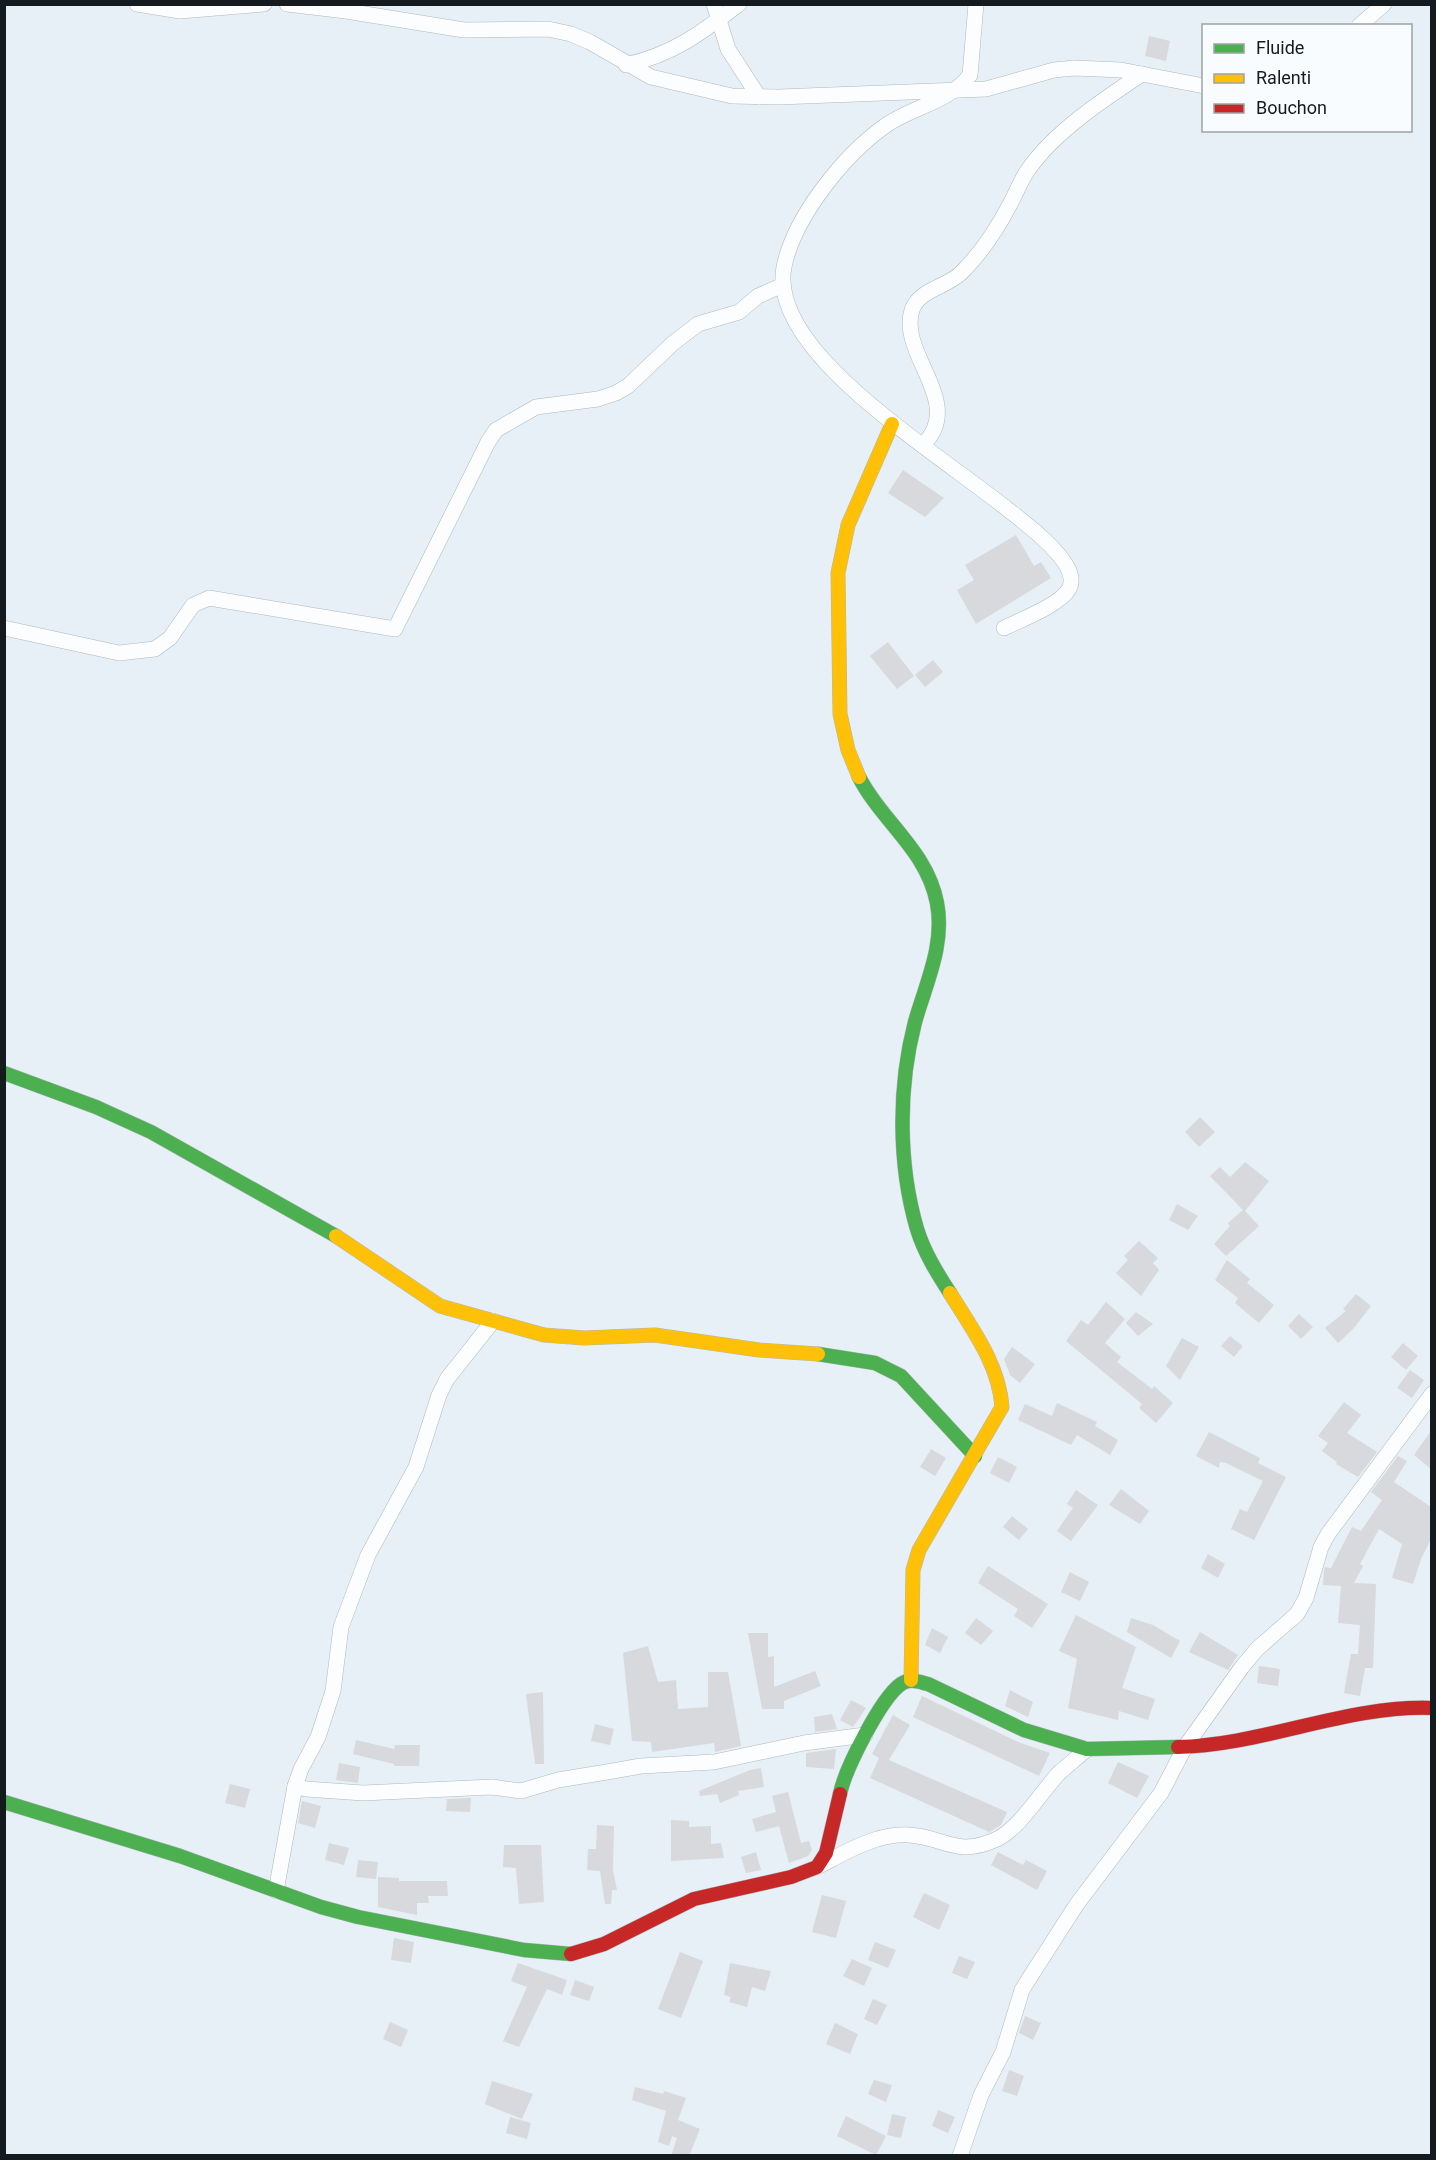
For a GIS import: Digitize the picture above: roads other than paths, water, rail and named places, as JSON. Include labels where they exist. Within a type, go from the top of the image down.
[{"type":"street","points":[[137,4],[193,10],[264,4]]},
{"type":"street","points":[[287,4],[464,30],[548,28],[590,42],[626,65],[666,82],[732,96],[954,90],[1000,86],[1064,69],[1098,68],[1202,86]]},
{"type":"street","points":[[714,4],[728,49],[759,97]]},
{"type":"street","points":[[626,65],[655,59],[674,50],[739,4]]},
{"type":"street","points":[[976,4],[973,64],[970,75],[954,90],[885,125],[855,152],[805,215],[784,268],[783,285],[789,310],[807,340],[837,376],[892,424],[1015,514],[1046,541],[1071,574],[1070,588],[1059,599],[1004,628]]},
{"type":"street","points":[[1361,24],[1384,4]]},
{"type":"street","points":[[923,446],[932,437],[938,419],[935,393],[913,340],[913,307],[923,295],[962,272],[998,225],[1026,173],[1045,150],[1107,97],[1142,74]]},
{"type":"street","points":[[4,628],[119,653],[155,649],[170,638],[194,606],[210,598],[395,629],[496,430],[536,407],[598,399],[628,387],[672,344],[698,324],[739,312],[758,296],[783,285]]},
{"type":"street","points":[[892,424],[854,510],[843,542],[838,627],[841,719],[866,789],[912,847],[927,870],[935,892],[939,915],[938,941],[932,971],[920,1003],[906,1065],[906,1179],[918,1232],[933,1266],[974,1333],[1004,1396],[1002,1407],[919,1550],[913,1570],[911,1680]]},
{"type":"street","points":[[4,1073],[96,1107],[151,1132],[337,1236],[418,1293],[440,1305],[544,1335],[584,1338],[655,1335],[759,1350],[840,1356],[875,1363],[901,1376],[975,1455]]},
{"type":"street","points":[[276,1891],[295,1786],[318,1737],[333,1691],[341,1627],[368,1555],[416,1467],[443,1387],[493,1322]]},
{"type":"street","points":[[960,2156],[981,2095],[1003,2052],[1027,1982],[1077,1904],[1161,1793],[1185,1747],[1242,1667],[1257,1648],[1297,1614],[1306,1598],[1321,1547],[1328,1534],[1431,1394]]},
{"type":"street","points":[[818,1867],[826,1853],[842,1784],[865,1735],[890,1695],[902,1683],[911,1680],[928,1684],[1024,1731],[1087,1749],[1185,1747],[1263,1735],[1399,1707],[1431,1708]]},
{"type":"street","points":[[295,1786],[306,1789],[363,1793],[492,1787],[521,1791],[558,1780],[641,1766],[714,1762],[804,1743],[865,1735]]},
{"type":"street","points":[[4,1802],[180,1856],[321,1907],[403,1927],[524,1950],[570,1954],[604,1944],[693,1899],[791,1877],[818,1867],[862,1844],[888,1837],[909,1835],[962,1848],[976,1847],[999,1839],[1060,1772],[1087,1749]]}]
